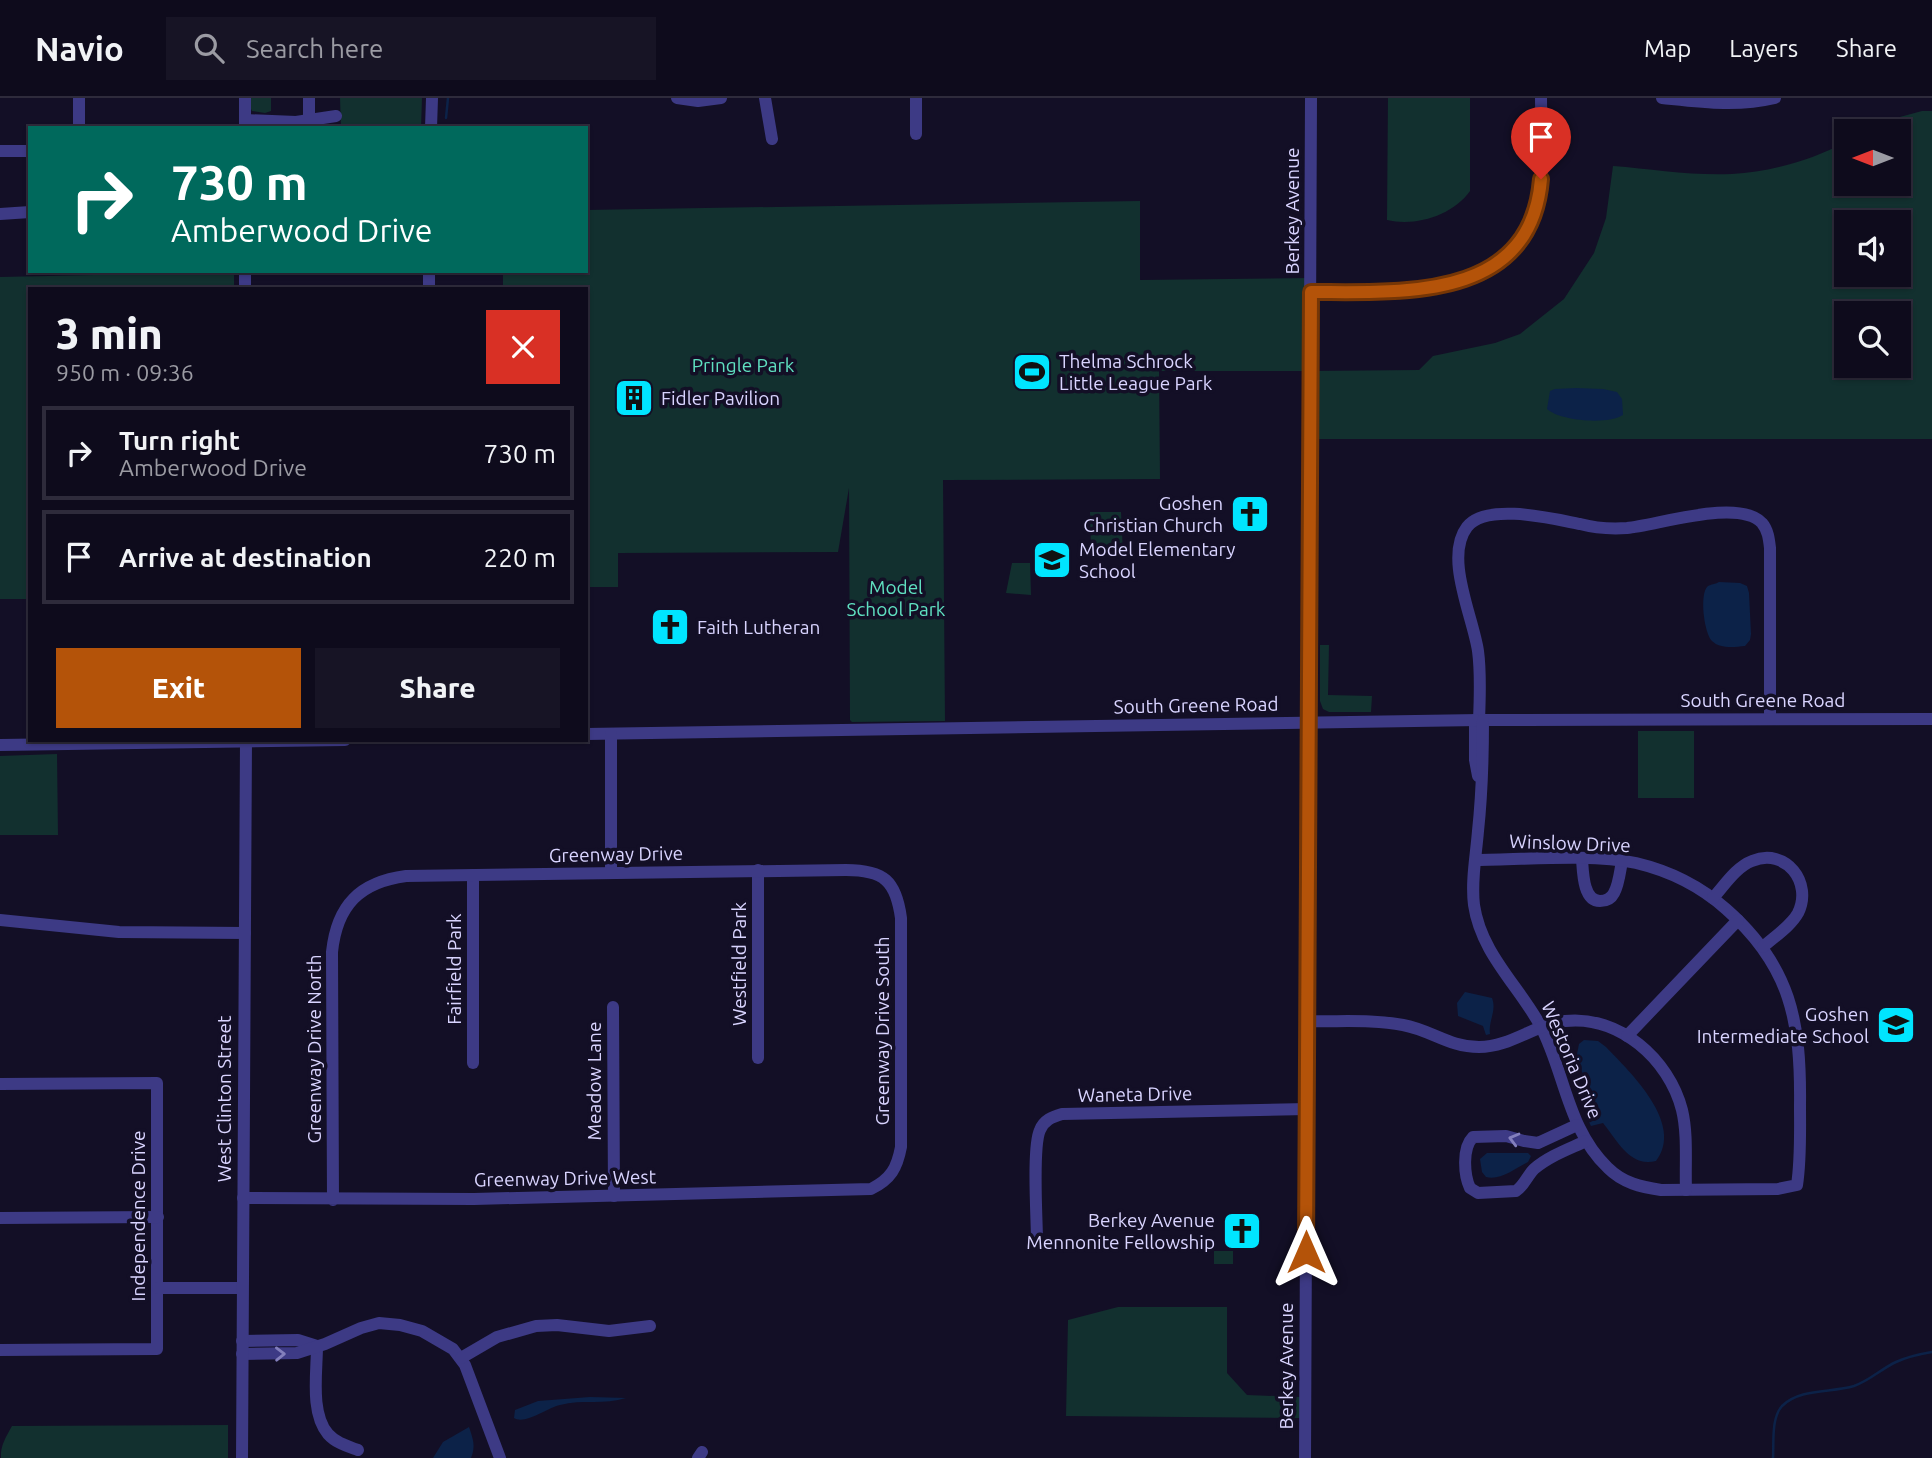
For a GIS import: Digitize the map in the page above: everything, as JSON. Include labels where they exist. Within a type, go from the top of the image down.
[{"type":"street","points":[[79,98],[79,126]]},
{"type":"street","points":[[245,98],[245,124],[309,124],[335,116]]},
{"type":"street","points":[[309,98],[309,124]]},
{"type":"street","points":[[431,126],[432,98]]},
{"type":"street","points":[[677,98],[698,101],[721,98]]},
{"type":"street","points":[[765,98],[772,139]]},
{"type":"street","points":[[916,98],[916,134]]},
{"type":"street","name":"Berkey Avenue","points":[[1305,1458],[1311,98]]},
{"type":"street","points":[[1311,292],[1420,289],[1470,279],[1498,264],[1517,244],[1527,228],[1539,196],[1541,98]]},
{"type":"street","points":[[1662,98],[1723,104],[1775,98]]},
{"type":"street","points":[[0,151],[28,151]]},
{"type":"street","points":[[0,214],[28,212]]},
{"type":"street","name":"Westoria Drive","points":[[1763,947],[1788,996],[1798,1042],[1801,1069],[1800,1166],[1797,1185],[1778,1189],[1661,1190],[1630,1183],[1608,1169],[1586,1141],[1577,1125],[1542,1028],[1520,991],[1492,955],[1481,932],[1473,892],[1483,759],[1479,720],[1479,657],[1462,590],[1462,534],[1469,524],[1486,516],[1523,514],[1605,528],[1635,527],[1702,514],[1747,515],[1763,524],[1769,535],[1770,548],[1770,719]]},
{"type":"street","name":"South Greene Road","points":[[588,734],[1479,720],[1932,719]]},
{"type":"street","points":[[611,734],[611,873]]},
{"type":"street","points":[[0,745],[184,742]]},
{"type":"street","name":"West Clinton Street","points":[[243,1458],[246,742]]},
{"type":"street","points":[[1766,857],[1782,860],[1794,870],[1801,882],[1804,899],[1797,916],[1763,947],[1713,898],[1742,867],[1752,860],[1766,857]]},
{"type":"street","points":[[1582,859],[1588,894],[1594,900],[1602,901],[1608,900],[1614,892],[1622,861]]},
{"type":"street","name":"Winslow Drive","points":[[1476,860],[1622,861],[1652,867],[1700,889],[1713,898]]},
{"type":"street","name":"Westfield Park","points":[[758,870],[758,1058]]},
{"type":"street","name":"Greenway Drive","points":[[349,903],[366,888],[392,878],[867,870],[888,880]]},
{"type":"street","name":"Fairfield Park","points":[[473,875],[474,1063]]},
{"type":"street","name":"Greenway Drive South","points":[[886,1181],[898,1162],[901,1147],[901,918],[897,895],[888,880]]},
{"type":"street","name":"Greenway Drive North","points":[[334,1200],[332,952],[337,924],[349,903]]},
{"type":"street","points":[[0,920],[119,932],[245,933]]},
{"type":"street","points":[[1627,1036],[1738,920]]},
{"type":"street","name":"Meadow Lane","points":[[613,1007],[614,1196]]},
{"type":"street","points":[[1307,1021],[1405,1025],[1443,1041],[1468,1047],[1507,1043],[1564,1021],[1585,1021],[1612,1028],[1651,1054],[1676,1094],[1685,1130],[1686,1190]]},
{"type":"street","name":"Independence Drive","points":[[0,1084],[157,1083],[158,1217],[158,1349],[0,1350]]},
{"type":"street","name":"Waneta Drive","points":[[1037,1241],[1037,1139],[1045,1122],[1053,1117],[1062,1114],[1307,1110]]},
{"type":"street","points":[[1577,1125],[1538,1143],[1506,1136],[1473,1137],[1466,1150],[1466,1178],[1470,1188],[1478,1193],[1516,1191],[1541,1164],[1586,1141]]},
{"type":"street","name":"Greenway Drive West","points":[[243,1198],[334,1200],[860,1191],[886,1181]]},
{"type":"street","points":[[0,1218],[158,1217]]},
{"type":"street","points":[[158,1288],[242,1288]]},
{"type":"street","points":[[242,1348],[298,1340],[317,1346],[379,1323],[422,1331],[442,1341],[461,1358],[499,1458]]},
{"type":"street","points":[[461,1358],[497,1337],[536,1326],[568,1326],[608,1331],[650,1326]]},
{"type":"street","points":[[317,1346],[319,1415],[327,1433],[339,1443],[358,1450]]},
{"type":"green space","points":[[250,98],[271,98],[271,111],[252,111]]},
{"type":"green space","points":[[340,98],[422,98],[421,126],[341,126]]},
{"type":"green space","points":[[1388,98],[1470,98],[1470,191],[1444,213],[1410,222],[1387,220]]},
{"type":"green space","points":[[1932,111],[1932,439],[1311,439],[1311,371],[1419,370],[1433,356],[1495,343],[1520,334],[1564,299],[1594,253],[1606,218],[1613,166],[1702,174],[1747,173],[1791,164],[1834,147],[1834,196],[1911,196],[1911,119],[1892,119]]},
{"type":"green space","name":"Pringle Park","points":[[1140,201],[1140,280],[1311,278],[1311,371],[1159,371],[1160,479],[943,480],[945,721],[852,722],[849,488],[838,552],[618,553],[618,587],[588,587],[588,287],[503,287],[503,273],[588,273],[588,210]]},
{"type":"green space","points":[[234,273],[234,287],[28,287],[28,599],[0,599],[0,277]]},
{"type":"green space","points":[[1090,512],[1121,512],[1123,553],[1099,557],[1091,550]]},
{"type":"green space","points":[[1012,563],[1030,563],[1031,595],[1006,593]]},
{"type":"green space","points":[[1320,645],[1329,645],[1328,695],[1372,696],[1371,712],[1329,712],[1323,709],[1320,701]]},
{"type":"green space","points":[[1638,731],[1694,731],[1694,798],[1638,798]]},
{"type":"green space","points":[[57,754],[58,835],[0,835],[0,756]]},
{"type":"green space","points":[[1214,1251],[1233,1251],[1233,1264],[1214,1264]]},
{"type":"green space","points":[[1118,1307],[1227,1307],[1227,1373],[1247,1395],[1300,1397],[1300,1418],[1066,1416],[1068,1320]]},
{"type":"green space","points":[[228,1425],[228,1458],[1,1458],[2,1446],[12,1426]]},
{"type":"water","points":[[1576,388],[1617,392],[1622,399],[1623,415],[1596,421],[1573,419],[1547,409],[1550,391]]},
{"type":"water","points":[[1719,582],[1747,586],[1751,634],[1745,646],[1719,645],[1709,637],[1704,613],[1705,590]]},
{"type":"water","points":[[1465,992],[1492,998],[1494,1007],[1490,1034],[1486,1035],[1483,1026],[1458,1016],[1457,1003]]},
{"type":"water","points":[[1584,1040],[1598,1041],[1606,1047],[1651,1100],[1664,1131],[1663,1147],[1656,1161],[1647,1162],[1631,1157],[1603,1123],[1591,1126],[1589,1122],[1598,1116],[1599,1112],[1579,1065],[1579,1044]]},
{"type":"water","points":[[1487,1153],[1528,1153],[1531,1156],[1528,1162],[1502,1176],[1491,1178],[1482,1172],[1480,1159]]},
{"type":"water","points":[[590,1397],[626,1398],[568,1403],[530,1418],[514,1418],[515,1410],[538,1401]]},
{"type":"water","points":[[469,1427],[474,1446],[471,1458],[433,1458],[443,1442]]},
{"type":"waterway","points":[[446,118],[448,98]]},
{"type":"waterway","points":[[1773,1458],[1776,1417],[1789,1400],[1854,1386],[1896,1362],[1932,1352]]},
{"type":"place","name":"Thelma Schrock Little League Park","points":[[1032,372]]},
{"type":"place","name":"Fidler Pavilion","points":[[634,398]]},
{"type":"place","name":"Goshen Christian Church","points":[[1250,514]]},
{"type":"place","name":"Model Elementary School","points":[[1052,560]]},
{"type":"place","name":"Faith Lutheran","points":[[670,627]]},
{"type":"place","name":"Goshen Intermediate School","points":[[1896,1025]]},
{"type":"place","name":"Berkey Avenue Mennonite Fellowship","points":[[1242,1231]]},
{"type":"route","points":[[1306,1252],[1311,292],[1420,289],[1446,285],[1488,271],[1509,253],[1527,228],[1539,196],[1541,179]]},
{"type":"park label","name":"Model School Park","points":[[896,598]]}]
